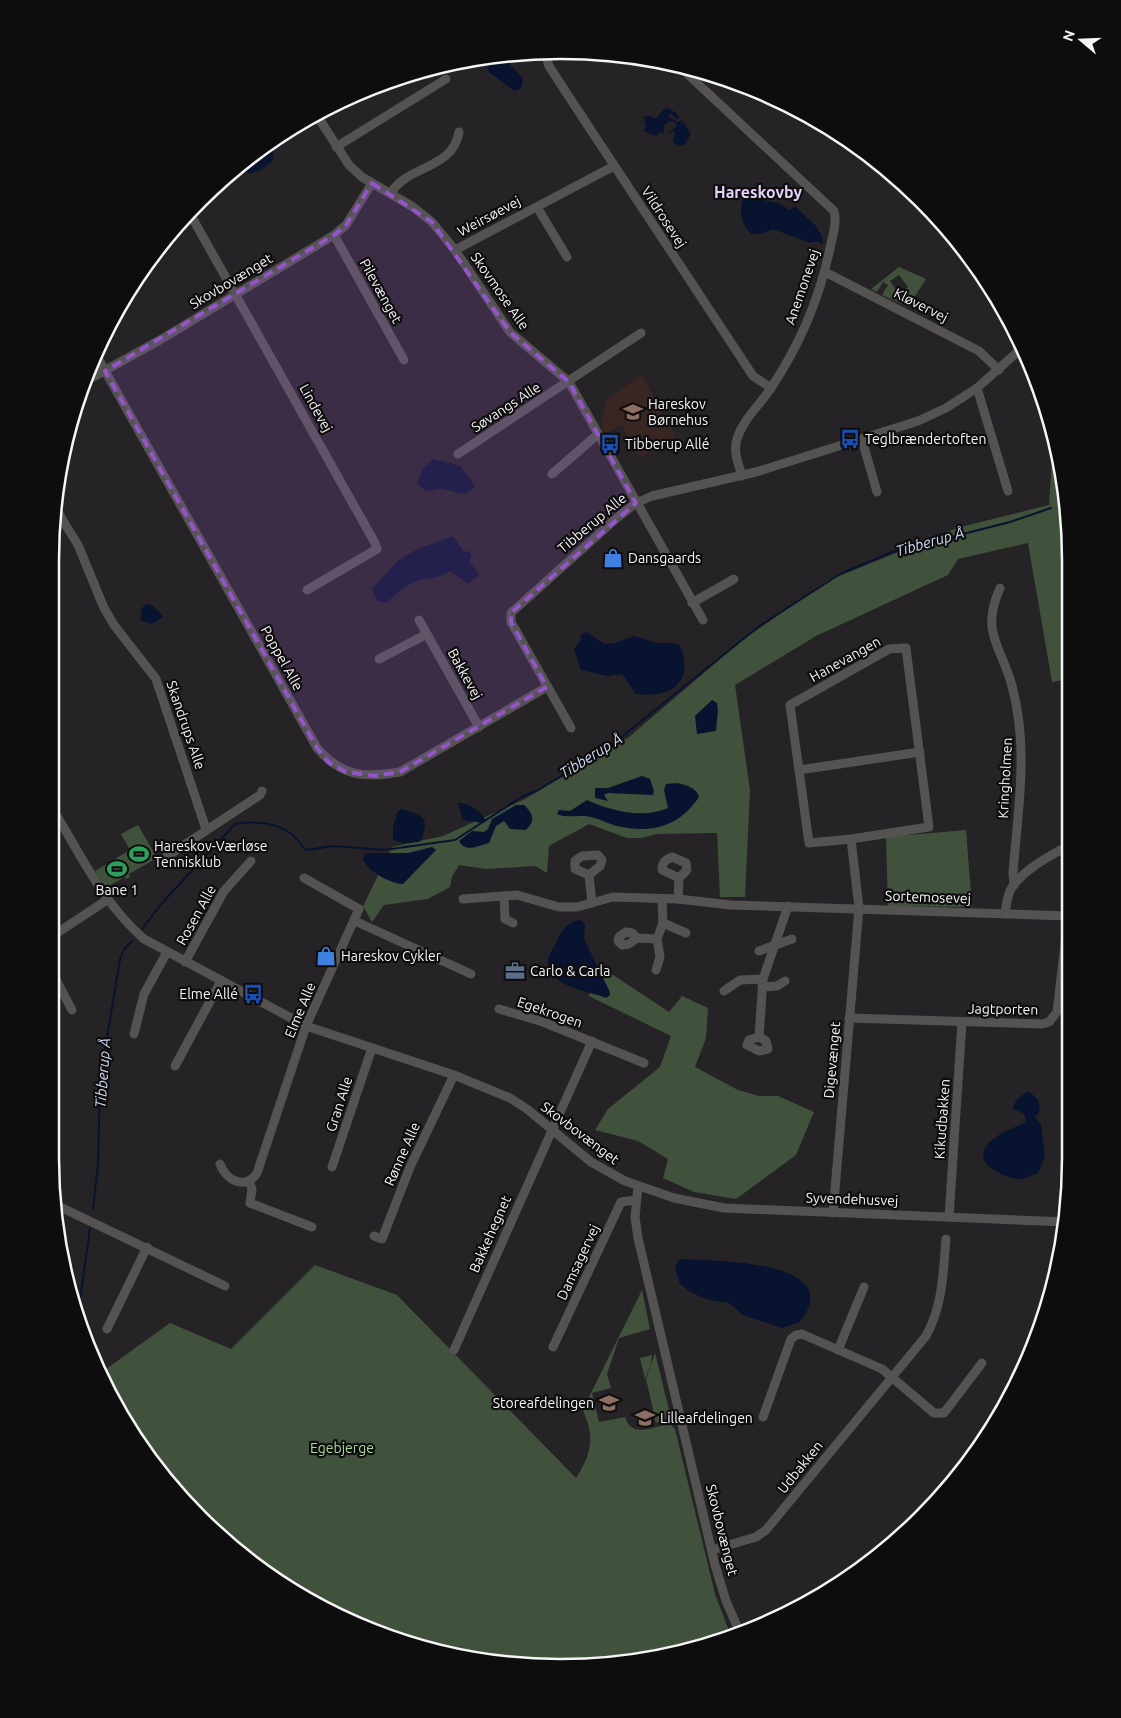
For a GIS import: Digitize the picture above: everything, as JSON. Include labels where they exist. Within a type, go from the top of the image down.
[{"type":"street","name":"Vildrosevej","points":[[547,59],[549,66],[614,166],[753,376],[771,388]]},
{"type":"street","name":"Anemonevej","points":[[689,76],[834,211],[836,220],[825,272],[796,343],[771,388],[742,426],[736,440],[734,450],[742,476]]},
{"type":"street","points":[[336,147],[446,78]]},
{"type":"street","name":"Skovmose Alle","points":[[320,121],[349,165],[372,183],[391,193],[432,222],[455,250],[510,332],[569,382],[597,435],[703,620]]},
{"type":"street","points":[[391,193],[398,183],[443,160],[454,147],[459,132]]},
{"type":"street","name":"Weirsøevej","points":[[455,250],[614,166]]},
{"type":"street","name":"Skovbovænget","points":[[94,377],[334,235],[346,225],[372,183]]},
{"type":"street","name":"Weirsøevej","points":[[537,207],[567,257]]},
{"type":"street","name":"Lindevej","points":[[193,219],[373,538],[377,549],[307,590]]},
{"type":"street","name":"Pilevænget","points":[[334,235],[404,360]]},
{"type":"street","name":"Kløvervej","points":[[825,272],[979,351],[999,370]]},
{"type":"street","name":"Søvangs Alle","points":[[458,454],[641,333]]},
{"type":"street","name":"Tibberup Alle","points":[[571,728],[511,622],[511,613],[636,503],[652,496],[742,476],[918,421],[946,408],[977,388],[1017,353]]},
{"type":"street","name":"Poppel Alle","points":[[100,362],[317,748],[329,763],[346,772],[360,775],[375,776],[400,772],[547,687]]},
{"type":"street","points":[[977,388],[1008,491]]},
{"type":"street","points":[[552,474],[597,435]]},
{"type":"street","points":[[862,440],[877,492]]},
{"type":"street","name":"Skandrups Alle","points":[[61,517],[78,545],[104,608],[156,679],[206,829]]},
{"type":"street","points":[[692,603],[734,579]]},
{"type":"street","name":"Kringholmen","points":[[1000,588],[993,605],[990,620],[993,637],[1012,686],[1021,731],[1023,758],[1013,872],[1014,885]]},
{"type":"street","name":"Bakkevej","points":[[419,620],[478,727]]},
{"type":"street","points":[[379,659],[427,634]]},
{"type":"street","name":"Hanevangen","points":[[906,648],[930,827],[852,839],[809,843],[799,770],[790,705],[889,650],[906,648]]},
{"type":"street","points":[[799,770],[920,752]]},
{"type":"street","points":[[166,857],[260,795],[262,791]]},
{"type":"street","name":"Skovbovænget","points":[[59,819],[107,900],[122,920],[144,939],[306,1026],[454,1075],[510,1098],[591,1162],[638,1187],[636,1200],[638,1238],[712,1550],[726,1601],[737,1627]]},
{"type":"street","points":[[852,839],[858,908]]},
{"type":"street","points":[[1005,914],[1007,898],[1014,885],[1032,868],[1062,850]]},
{"type":"street","name":"Rosen Alle","points":[[186,962],[224,891],[251,861]]},
{"type":"street","points":[[589,875],[592,904]]},
{"type":"street","points":[[304,878],[359,909],[355,920],[471,974]]},
{"type":"street","points":[[678,899],[679,878]]},
{"type":"street","name":"Sortemosevej","points":[[463,899],[517,894],[559,907],[577,907],[613,898],[678,899],[731,905],[1062,917]]},
{"type":"street","points":[[504,896],[505,919],[513,923]]},
{"type":"street","points":[[59,932],[107,900]]},
{"type":"street","points":[[656,970],[660,957],[657,939],[663,923],[662,900]]},
{"type":"street","points":[[759,1037],[763,983],[788,906]]},
{"type":"street","name":"Digevænget","points":[[833,1213],[858,908]]},
{"type":"street","name":"Elme Alle","points":[[249,1181],[257,1173],[306,1026],[355,920]]},
{"type":"street","points":[[663,923],[686,933]]},
{"type":"street","points":[[636,938],[657,939]]},
{"type":"street","points":[[759,950],[792,939]]},
{"type":"street","points":[[134,1034],[144,994],[167,952]]},
{"type":"street","name":"Jagtporten","points":[[849,1018],[1042,1024],[1049,1022],[1057,1012],[1062,969]]},
{"type":"street","points":[[724,991],[740,980],[777,986],[785,981]]},
{"type":"street","points":[[175,1066],[220,981]]},
{"type":"street","points":[[59,985],[72,1010]]},
{"type":"street","name":"Egekrogen","points":[[499,1009],[592,1041],[644,1063]]},
{"type":"street","name":"Kikudbakken","points":[[949,1217],[962,1022]]},
{"type":"street","name":"Egekrogen","points":[[552,1130],[592,1041]]},
{"type":"street","name":"Gran Alle","points":[[332,1167],[372,1048]]},
{"type":"street","name":"Rønne Alle","points":[[374,1236],[382,1239],[410,1167],[454,1075]]},
{"type":"street","name":"Bakkehegnet","points":[[454,1350],[552,1130]]},
{"type":"street","points":[[220,1164],[232,1180],[238,1182],[249,1181],[252,1189],[250,1203],[312,1227]]},
{"type":"street","name":"Syvendehusvej","points":[[638,1187],[696,1203],[724,1208],[1058,1222]]},
{"type":"street","name":"Damsagervej","points":[[553,1347],[621,1202],[636,1200]]},
{"type":"street","points":[[62,1208],[226,1286]]},
{"type":"street","name":"Udbakken","points":[[712,1550],[756,1537],[766,1530],[926,1336],[935,1317],[941,1295],[946,1239]]},
{"type":"street","points":[[107,1329],[147,1247]]},
{"type":"street","points":[[838,1350],[864,1287]]},
{"type":"street","points":[[763,1417],[791,1339],[796,1334],[802,1334],[882,1369],[934,1413],[939,1415],[944,1413],[982,1363]]},
{"type":"highlighted area","points":[[372,183],[432,222],[510,332],[569,382],[636,503],[511,613],[511,622],[547,687],[400,772],[375,776],[346,772],[329,763],[317,748],[105,371],[334,235],[346,225]]},
{"type":"shaded area","name":"Hareskov Børnehus","points":[[642,375],[676,437],[640,458],[622,425],[606,433],[601,425],[606,399]]},
{"type":"green space","points":[[899,267],[926,279],[908,307],[882,295],[888,285],[883,282],[877,292],[871,289]],"holes":[[[899,275],[908,287],[899,294],[890,281]]]},
{"type":"green space","points":[[1052,459],[1061,528],[1062,680],[1052,682],[1028,543],[958,559],[948,575],[816,636],[735,685],[750,790],[745,897],[720,897],[717,833],[657,834],[641,838],[627,838],[589,824],[549,846],[547,873],[535,866],[486,869],[459,865],[452,877],[450,887],[428,899],[384,905],[372,922],[363,906],[392,847],[443,836],[525,799],[629,737],[740,642],[827,581],[957,528],[1049,505]]},
{"type":"green space","name":"Hareskov-Værløse Tennisklub","points":[[138,825],[157,858],[129,874],[130,877],[126,879],[125,877],[105,888],[95,871],[130,850],[121,834]]},
{"type":"green space","points":[[966,830],[972,907],[888,906],[886,837]]},
{"type":"green space","points":[[598,965],[669,1012],[682,996],[708,1008],[706,1038],[695,1067],[738,1090],[759,1096],[778,1096],[814,1112],[796,1155],[736,1199],[694,1192],[663,1178],[668,1159],[638,1141],[595,1130],[608,1109],[660,1067],[671,1036],[589,996]]},
{"type":"green space","name":"Egebjerge","points":[[315,1265],[397,1295],[576,1478],[586,1459],[590,1446],[590,1432],[583,1409],[642,1290],[650,1329],[619,1338],[607,1374],[611,1388],[592,1393],[599,1422],[625,1417],[628,1424],[638,1430],[650,1429],[670,1423],[675,1429],[715,1594],[729,1630],[658,1650],[626,1655],[560,1659],[495,1655],[463,1650],[399,1633],[339,1608],[310,1592],[255,1556],[230,1535],[183,1488],[143,1436],[106,1369],[170,1323],[231,1349]]},
{"type":"green space","points":[[655,1353],[670,1414],[668,1419],[656,1423],[646,1379]]},
{"type":"green space","points":[[652,1355],[651,1364],[645,1379],[640,1358]]},
{"type":"water","points":[[509,62],[523,79],[521,89],[514,91],[489,72],[487,64]]},
{"type":"water","points":[[667,108],[680,117],[677,119],[670,113],[668,116],[678,122],[684,119],[681,124],[684,123],[691,134],[684,145],[679,146],[673,142],[675,130],[668,133],[676,127],[676,123],[670,121],[665,124],[663,134],[660,132],[657,135],[658,137],[644,131],[646,127],[644,117],[650,116],[656,119]]},
{"type":"water","points":[[274,149],[272,162],[260,170],[249,174],[245,170]]},
{"type":"water","points":[[750,198],[778,203],[789,210],[795,206],[816,226],[823,238],[822,244],[817,241],[810,243],[773,229],[761,234],[751,234],[743,222],[741,213],[743,199]]},
{"type":"water","points":[[433,459],[460,466],[475,486],[463,494],[440,489],[426,492],[417,483],[422,470]]},
{"type":"water","points":[[453,536],[464,552],[469,551],[472,555],[469,561],[479,575],[468,584],[450,571],[440,576],[412,583],[386,603],[377,601],[372,588],[400,559],[418,549]]},
{"type":"water","points":[[146,604],[154,607],[163,617],[152,624],[140,620],[142,608]]},
{"type":"water","points":[[586,632],[605,644],[615,643],[634,636],[657,643],[675,643],[680,646],[684,659],[682,679],[677,685],[660,693],[649,695],[636,694],[622,674],[608,676],[581,670],[574,649],[580,642],[581,635]]},
{"type":"water","points":[[712,700],[717,703],[718,710],[716,731],[697,734],[695,716]]},
{"type":"water","points":[[642,776],[650,779],[654,791],[653,795],[608,793],[604,795],[608,801],[595,798],[595,788],[608,788]]},
{"type":"water","points":[[678,783],[693,789],[699,797],[683,815],[663,826],[641,829],[629,828],[591,817],[557,814],[559,810],[570,811],[587,800],[627,812],[648,813],[658,811],[668,808],[664,790],[666,784]]},
{"type":"water","points":[[458,803],[475,808],[486,821],[483,823],[463,820]]},
{"type":"water","points":[[516,805],[524,805],[530,811],[532,820],[526,830],[510,829],[504,821],[496,826],[489,843],[468,848],[459,841],[472,831],[484,832],[488,829],[492,819]]},
{"type":"water","points":[[402,809],[423,818],[425,826],[419,842],[403,843],[393,840],[393,827],[398,811]]},
{"type":"water","points":[[432,847],[436,850],[403,884],[392,882],[380,876],[370,869],[363,860],[365,853],[408,853]]},
{"type":"water","points":[[580,920],[585,924],[584,939],[609,990],[610,995],[606,998],[579,990],[561,982],[554,977],[550,969],[548,960],[562,931],[567,925]]},
{"type":"water","points":[[1029,1091],[1038,1100],[1040,1111],[1035,1117],[1041,1125],[1045,1156],[1038,1173],[1020,1179],[1008,1177],[989,1166],[983,1156],[984,1150],[992,1140],[1002,1133],[1026,1122],[1024,1114],[1014,1109],[1013,1106],[1018,1098]]},
{"type":"water","points":[[679,1259],[745,1263],[792,1275],[806,1286],[810,1301],[800,1322],[782,1328],[743,1315],[729,1303],[709,1300],[692,1293],[680,1284],[675,1267]]},
{"type":"waterway","name":"Tibberup Å","points":[[142,929],[162,903],[235,824],[257,823],[284,829],[307,850],[333,846],[384,850],[455,840],[520,798],[538,790],[608,748],[758,627],[840,574],[892,552],[1010,522],[1051,508]]},
{"type":"waterway","name":"Tibberup Å","points":[[93,1209],[98,1165],[100,1080],[120,959],[124,949],[132,941]]},
{"type":"waterway","name":"Tibberup Å","points":[[80,1301],[90,1228]]},
{"type":"place","name":"Hareskov Børnehus","points":[[633,412]]},
{"type":"place","name":"Teglbrændertoften","points":[[850,439]]},
{"type":"place","name":"Tibberup Allé","points":[[610,444]]},
{"type":"place","name":"Dansgaards","points":[[613,558]]},
{"type":"place","name":"Hareskov-Værløse Tennisklub","points":[[139,854]]},
{"type":"place","name":"Bane 1","points":[[117,869]]},
{"type":"place","name":"Hareskov Cykler","points":[[326,956]]},
{"type":"place","name":"Carlo & Carla","points":[[515,971]]},
{"type":"place","name":"Elme Allé","points":[[253,994]]},
{"type":"place","name":"Storeafdelingen","points":[[609,1403]]},
{"type":"place","name":"Lilleafdelingen","points":[[645,1418]]},
{"type":"district","name":"Hareskovby","points":[[758,192]]}]
